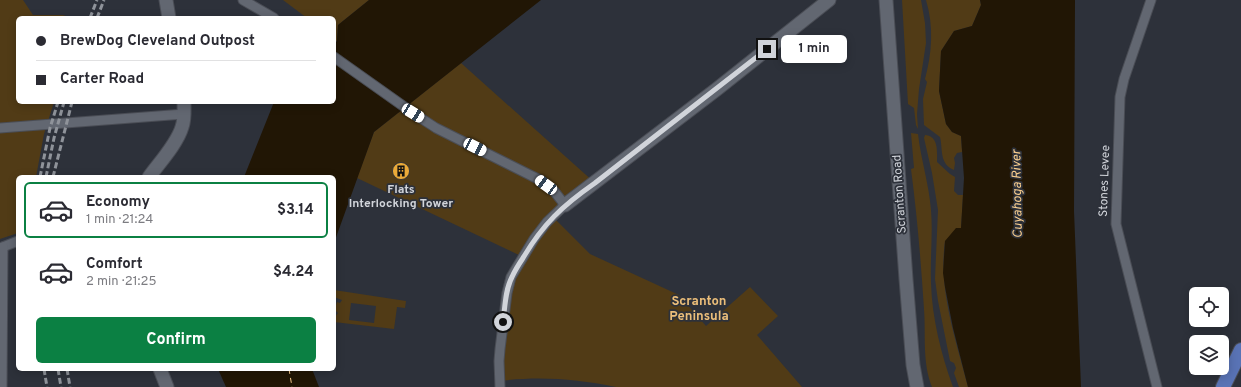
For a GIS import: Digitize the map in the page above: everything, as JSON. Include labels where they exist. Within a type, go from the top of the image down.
[{"type":"main road","points":[[1223,387],[1241,350]]},
{"type":"street","points":[[166,0],[170,16]]},
{"type":"street","points":[[243,0],[271,16]]},
{"type":"street","points":[[500,387],[500,349],[507,293],[511,277],[534,239],[547,222],[565,205],[717,89],[829,0]]},
{"type":"street","name":"Scranton Road","points":[[886,0],[906,279],[913,364],[917,387]]},
{"type":"street","name":"Stones Levee","points":[[1151,0],[1124,79],[1120,97],[1116,224],[1156,387]]},
{"type":"street","points":[[336,58],[436,128],[540,180],[554,192],[565,205]]},
{"type":"street","points":[[0,128],[184,108],[182,128],[175,142],[150,175]]},
{"type":"street","points":[[2,384],[1,248],[16,242]]},
{"type":"street","points":[[161,371],[167,387]]},
{"type":"shaded area","points":[[0,0],[23,0],[33,15],[66,16],[16,16],[16,104],[53,104],[44,134],[36,175],[16,175],[16,234],[0,239]]},
{"type":"shaded area","points":[[283,0],[369,0],[338,25],[337,41],[336,16],[304,16]]},
{"type":"shaded area","points":[[902,0],[921,0],[925,23],[926,43],[919,89],[917,114],[918,129],[916,125],[914,108],[908,104]]},
{"type":"shaded area","points":[[926,0],[980,0],[981,5],[972,26],[954,31],[941,51],[939,91],[946,124],[952,132],[961,136],[962,152],[957,153],[954,158],[954,170],[946,164],[942,156],[940,137],[924,125],[923,99],[927,82],[925,79],[931,50],[929,10]]},
{"type":"shaded area","points":[[461,63],[595,183],[553,217],[590,254],[679,295],[706,326],[750,287],[778,316],[757,335],[802,387],[616,387],[558,379],[515,379],[500,381],[507,293],[523,257],[357,178],[374,132]]},
{"type":"shaded area","points":[[911,133],[918,134],[929,191],[932,219],[931,274],[933,309],[941,349],[953,387],[932,387],[927,368],[920,256],[911,169],[914,168]]},
{"type":"shaded area","points":[[925,135],[930,136],[935,141],[937,149],[937,162],[955,177],[954,191],[958,195],[963,195],[961,229],[945,241],[943,259],[949,315],[968,387],[959,387],[954,373],[956,368],[954,363],[950,361],[938,301],[935,279],[938,210],[924,138]]},
{"type":"shaded area","points":[[336,290],[406,301],[405,308],[397,307],[394,329],[336,322],[336,316],[338,313],[336,311],[336,305],[337,302],[340,303],[342,300],[336,298]],"holes":[[[351,303],[376,306],[374,323],[349,320]]]},
{"type":"water","points":[[369,0],[541,0],[374,132],[336,237],[336,175],[245,175],[273,104],[336,104],[336,42],[338,25]]},
{"type":"water","name":"Cuyahoga River","points":[[980,0],[1075,0],[1074,211],[1081,387],[968,387],[953,328],[943,273],[945,241],[956,228],[961,228],[964,178],[961,136],[952,132],[946,124],[939,91],[941,51],[954,31],[972,26],[981,5]]},
{"type":"water","points":[[219,371],[313,371],[319,387],[226,387]]},
{"type":"ferry route","points":[[289,371],[292,387]]},
{"type":"railway","points":[[91,16],[97,0]]},
{"type":"railway","points":[[98,16],[104,0]]},
{"type":"railway","points":[[40,175],[50,128],[57,104]]},
{"type":"railway","points":[[46,175],[54,138],[63,104]]},
{"type":"railway","points":[[54,175],[71,104]]},
{"type":"railway","points":[[44,371],[47,387]]},
{"type":"railway","points":[[58,371],[61,387]]},
{"type":"railway","points":[[67,371],[70,387]]},
{"type":"place","name":"Flats Interlocking Tower","points":[[401,171]]},
{"type":"district","name":"Scranton Peninsula","points":[[699,310]]},
{"type":"route","points":[[503,322],[511,277],[534,239],[547,222],[565,205],[767,49]]}]
